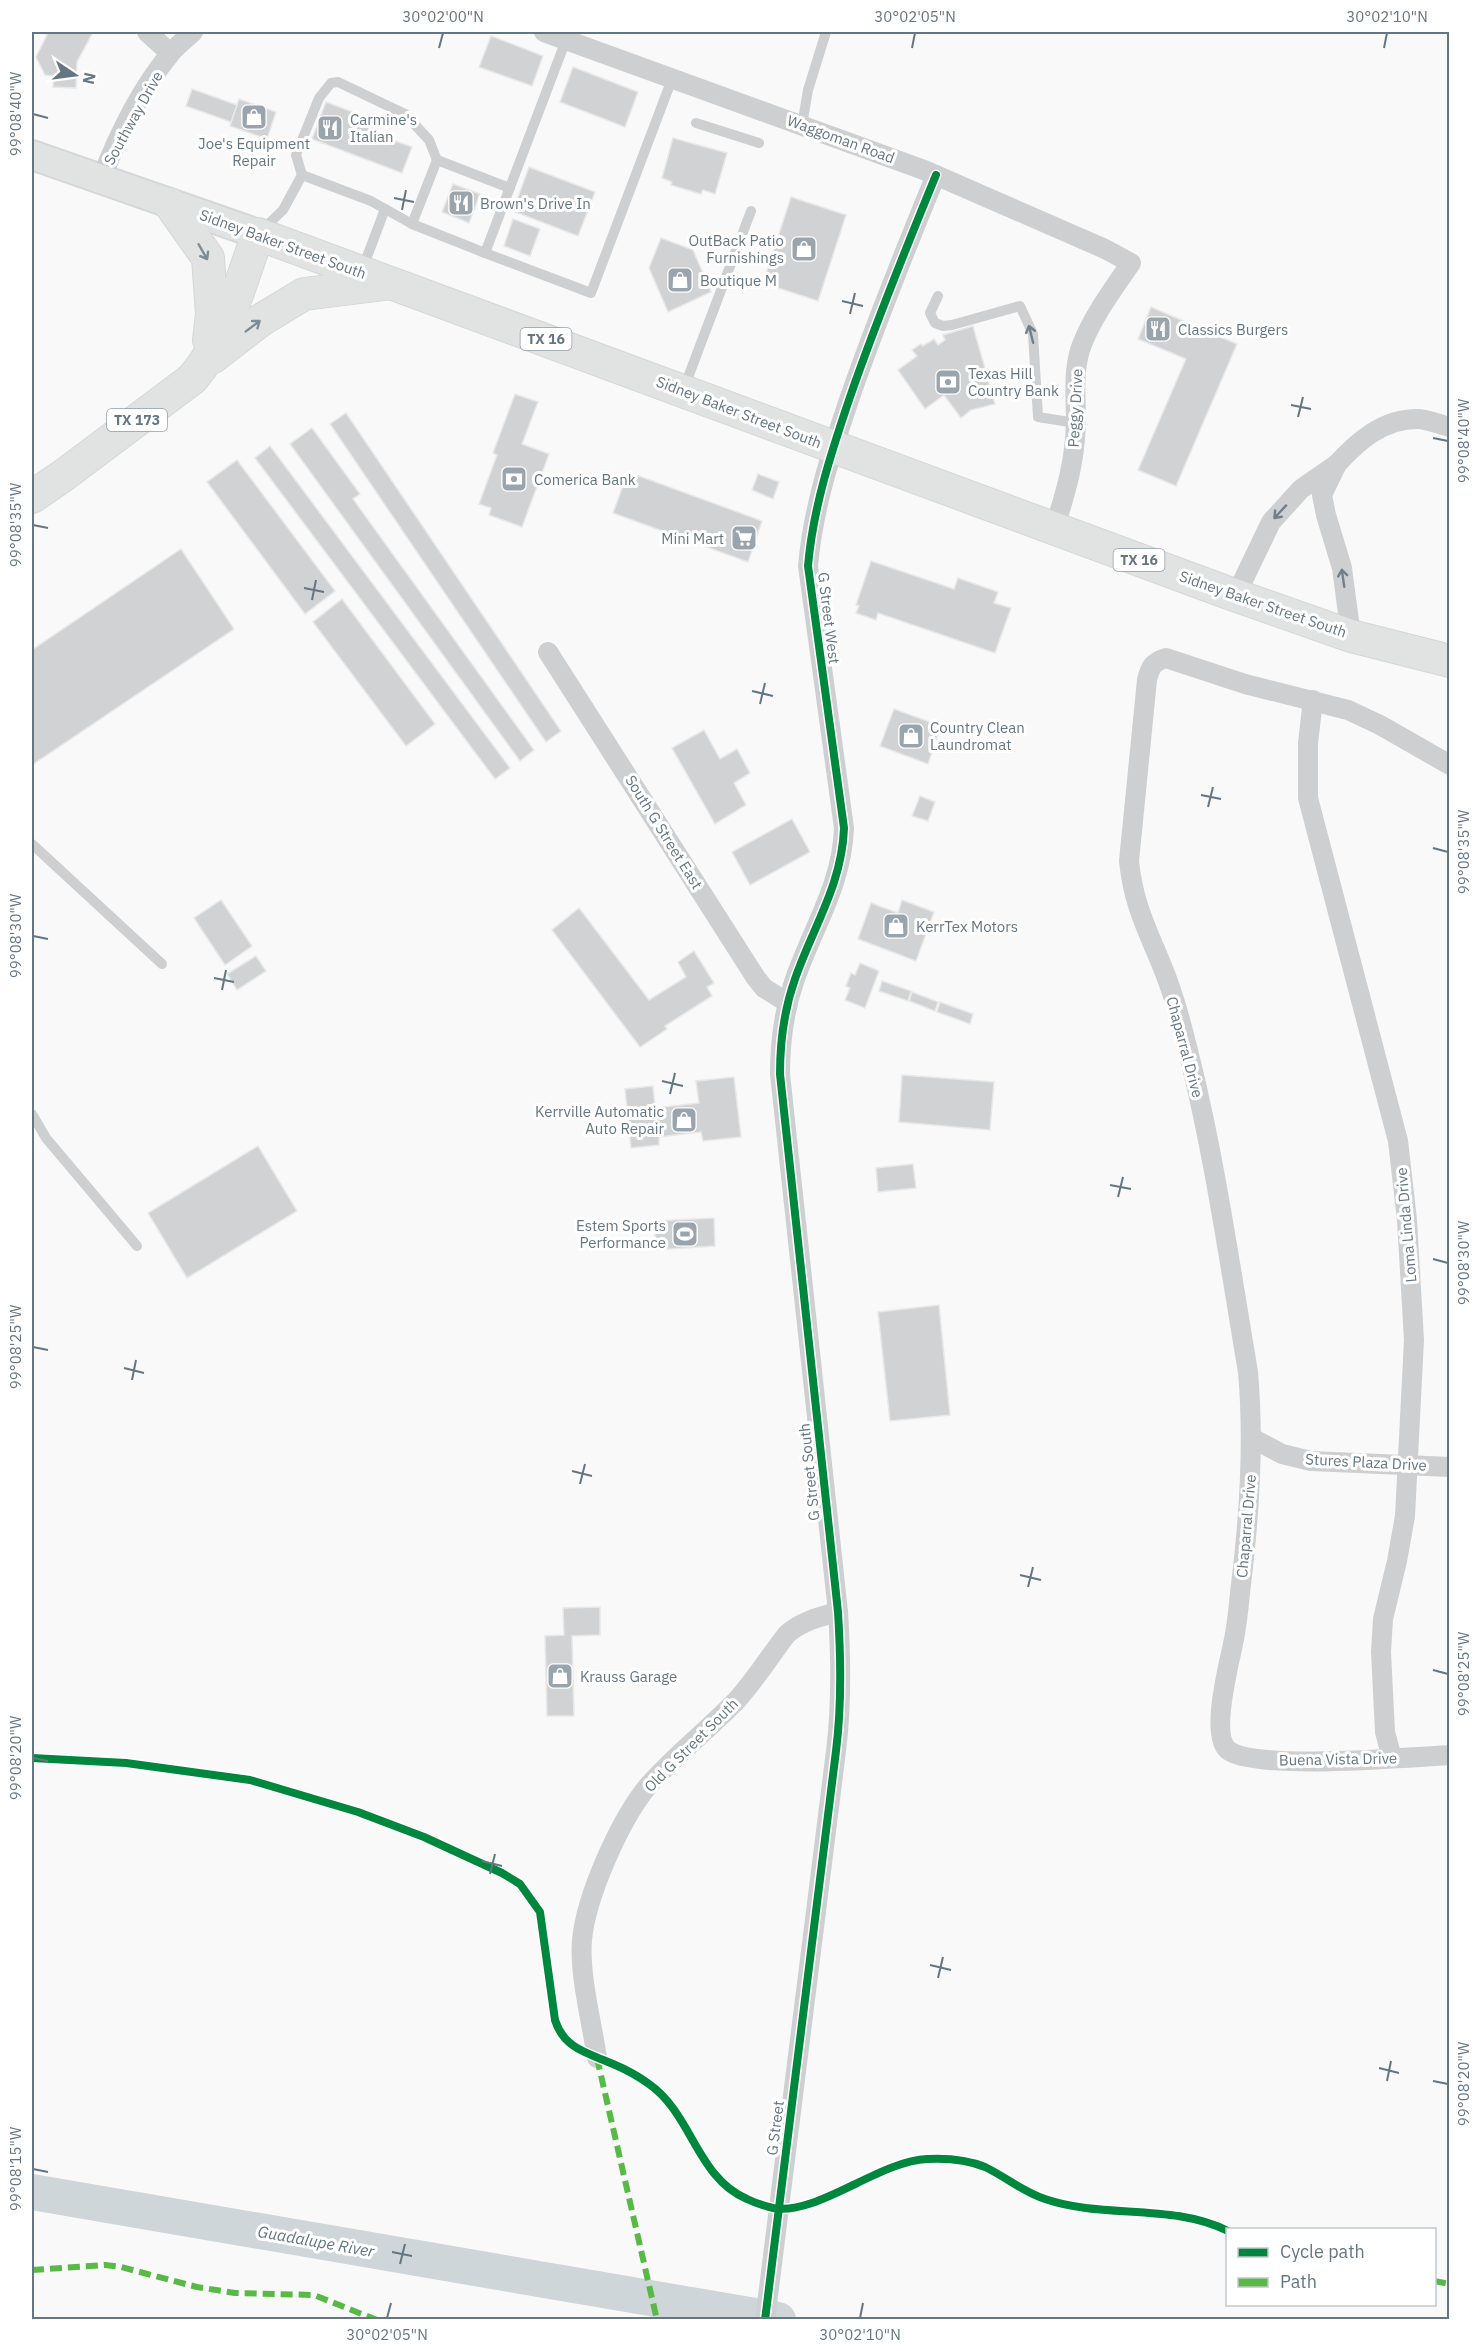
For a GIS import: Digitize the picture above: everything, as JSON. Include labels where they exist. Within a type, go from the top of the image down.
[{"type":"main road","name":"Sidney Baker Street South","points":[[32,154],[258,234],[358,279],[393,283],[833,448],[1236,595],[1351,636],[1449,662]]},
{"type":"main road","points":[[170,204],[208,258],[212,314],[207,362]]},
{"type":"main road","name":"TX 173","points":[[32,497],[192,379],[207,362],[218,343],[258,234]]},
{"type":"main road","points":[[207,362],[261,320],[304,294],[358,279]]},
{"type":"street","points":[[147,32],[170,53]]},
{"type":"street","name":"Southway Drive","points":[[101,180],[140,100],[170,53],[194,32]]},
{"type":"street","name":"Waggoman Road","points":[[544,32],[936,174],[1105,249],[1131,263]]},
{"type":"street","name":"G Street West","points":[[788,1003],[803,958],[835,884],[844,828],[808,566],[813,527],[833,448],[863,361],[936,174]]},
{"type":"street","name":"Peggy Drive","points":[[1054,529],[1070,484],[1076,423],[1074,384],[1081,349],[1103,303],[1131,263]]},
{"type":"street","points":[[1236,595],[1271,522],[1301,489],[1337,464],[1358,440],[1387,425],[1417,419],[1449,427]]},
{"type":"street","points":[[1337,464],[1322,495],[1342,568],[1351,636]]},
{"type":"street","name":"South G Street East","points":[[548,652],[756,978],[764,988],[788,1003]]},
{"type":"street","name":"Chaparral Drive","points":[[1228,1750],[1219,1721],[1235,1634],[1245,1555],[1251,1438],[1248,1372],[1222,1221],[1196,1084],[1184,1034],[1161,963],[1142,921],[1132,889],[1129,861],[1149,669],[1156,661],[1166,658],[1245,684],[1348,710],[1380,725],[1449,765]]},
{"type":"street","name":"Loma Linda Drive","points":[[1313,700],[1308,743],[1308,798],[1398,1141],[1407,1220],[1414,1340],[1405,1516],[1397,1562],[1383,1618],[1381,1652],[1385,1732],[1392,1758]]},
{"type":"street","name":"G Street South","points":[[788,1003],[780,1046],[780,1074],[842,1662],[840,1718],[813,1939]]},
{"type":"street","name":"Stures Plaza Drive","points":[[1251,1438],[1282,1454],[1311,1461],[1449,1467]]},
{"type":"street","name":"Old G Street South","points":[[597,2058],[583,1967],[582,1943],[585,1916],[620,1832],[646,1788],[737,1700],[786,1634],[810,1620],[838,1612]]},
{"type":"street","name":"Buena Vista Drive","points":[[1228,1750],[1266,1760],[1308,1761],[1449,1755]]},
{"type":"street","name":"G Street","points":[[765,2319],[813,1939]]},
{"type":"lane","points":[[802,125],[808,90],[826,32]]},
{"type":"lane","points":[[485,253],[566,40]]},
{"type":"lane","points":[[302,175],[371,201],[412,224],[591,293],[672,79]]},
{"type":"lane","points":[[258,234],[283,210],[302,175],[296,155],[319,98],[331,83],[338,82],[405,114],[429,140],[437,159],[412,224]]},
{"type":"lane","points":[[696,123],[759,143]]},
{"type":"lane","points":[[437,159],[510,188]]},
{"type":"lane","points":[[358,279],[385,209]]},
{"type":"lane","points":[[683,390],[751,211]]},
{"type":"lane","points":[[938,296],[930,313],[935,323],[943,326],[1020,306],[1033,334],[1038,417],[1076,423]]},
{"type":"lane","points":[[32,844],[162,964]]},
{"type":"lane","points":[[32,1114],[46,1138],[137,1246]]},
{"type":"building","points":[[45,32],[93,32],[77,62],[76,88],[53,87],[54,76],[45,75],[36,57],[47,35]]},
{"type":"building","points":[[491,36],[543,56],[532,86],[479,67]]},
{"type":"building","points":[[573,67],[638,92],[625,127],[560,102]]},
{"type":"building","points":[[192,89],[237,105],[231,122],[186,106]]},
{"type":"building","name":"Joe's Equipment Repair","points":[[239,99],[276,112],[267,139],[230,126]]},
{"type":"building","points":[[326,102],[379,122],[376,131],[412,147],[402,173],[312,139]]},
{"type":"building","points":[[673,138],[727,153],[715,194],[703,190],[701,194],[671,185],[672,182],[662,178]]},
{"type":"building","points":[[529,167],[595,192],[578,236],[513,211]]},
{"type":"building","name":"Brown's Drive In","points":[[453,184],[480,194],[469,223],[442,212]]},
{"type":"building","name":"OutBack Patio Furnishings","points":[[791,197],[846,215],[818,301],[763,283]]},
{"type":"building","points":[[513,219],[540,229],[530,256],[504,246]]},
{"type":"building","name":"Boutique M","points":[[661,238],[693,250],[711,292],[668,312],[649,268]]},
{"type":"building","points":[[1151,307],[1237,344],[1176,486],[1138,470],[1186,359],[1138,339]]},
{"type":"building","name":"Texas Hill Country Bank","points":[[973,326],[995,404],[971,410],[961,418],[944,395],[925,409],[898,370],[917,356],[912,350],[921,344],[923,346],[934,339],[938,345],[945,340],[943,335]]},
{"type":"building","name":"Comerica Bank","points":[[515,394],[538,402],[522,444],[549,454],[522,527],[489,515],[491,508],[479,504],[497,455],[493,453]]},
{"type":"building","points":[[346,413],[561,731],[546,742],[330,424]]},
{"type":"building","points":[[312,428],[360,494],[353,499],[534,750],[520,761],[290,444]]},
{"type":"building","points":[[270,446],[510,768],[495,779],[255,458]]},
{"type":"building","points":[[237,460],[335,591],[305,614],[207,482]]},
{"type":"building","points":[[628,472],[762,521],[748,562],[613,513]]},
{"type":"building","points":[[758,474],[779,482],[773,499],[752,490]]},
{"type":"building","points":[[181,549],[234,629],[32,765],[32,650]]},
{"type":"building","points":[[871,561],[954,589],[958,578],[998,592],[994,603],[1011,608],[995,653],[878,613],[876,620],[856,613],[859,606],[856,605]]},
{"type":"building","points":[[342,599],[435,724],[406,746],[313,622]]},
{"type":"building","name":"Country Clean Laundromat","points":[[894,709],[941,726],[928,764],[880,746]]},
{"type":"building","points":[[704,730],[720,759],[737,749],[750,773],[734,783],[746,805],[715,824],[672,748]]},
{"type":"building","points":[[920,796],[935,802],[928,821],[912,816]]},
{"type":"building","points":[[792,819],[810,852],[750,885],[732,852]]},
{"type":"building","points":[[221,900],[252,946],[225,965],[194,918]]},
{"type":"building","name":"KerrTex Motors","points":[[902,900],[934,912],[916,961],[858,939],[871,903],[898,913]]},
{"type":"building","points":[[579,908],[649,1000],[686,977],[678,962],[694,951],[714,983],[707,987],[712,996],[665,1026],[667,1029],[640,1047],[552,930]]},
{"type":"building","points":[[256,956],[266,971],[237,990],[227,974]]},
{"type":"building","points":[[860,963],[879,971],[865,1008],[845,1000],[850,988],[846,986],[851,973],[855,975]]},
{"type":"building","points":[[882,981],[911,991],[908,1001],[879,991]]},
{"type":"building","points":[[912,992],[938,1002],[935,1011],[909,1001]]},
{"type":"building","points":[[940,1002],[973,1014],[970,1024],[937,1012]]},
{"type":"building","points":[[902,1075],[994,1082],[990,1130],[899,1122]]},
{"type":"building","name":"Kerrville Automatic Auto Repair","points":[[734,1077],[741,1137],[703,1141],[701,1132],[659,1137],[659,1145],[631,1148],[625,1089],[653,1086],[655,1108],[699,1103],[696,1081]]},
{"type":"building","points":[[258,1146],[297,1211],[187,1278],[148,1213]]},
{"type":"building","points":[[913,1164],[916,1188],[878,1192],[876,1168]]},
{"type":"building","name":"Estem Sports Performance","points":[[714,1218],[715,1246],[656,1250],[654,1221]]},
{"type":"building","points":[[939,1305],[950,1415],[890,1421],[878,1312]]},
{"type":"building","name":"Krauss Garage","points":[[600,1607],[600,1635],[572,1636],[574,1716],[547,1716],[545,1636],[564,1635],[563,1608]]},
{"type":"waterway","name":"Guadalupe River","points":[[32,2192],[778,2320]]},
{"type":"marked path","points":[[597,2058],[657,2320]]},
{"type":"marked path","points":[[32,2270],[105,2265],[121,2267],[197,2287],[235,2293],[314,2295],[377,2320]]},
{"type":"marked path","points":[[1436,2281],[1450,2284]]},
{"type":"cycle path","points":[[765,2320],[836,1751],[840,1699],[838,1612],[780,1074],[782,1038],[788,1002],[802,960],[832,887],[842,849],[844,828],[808,566],[818,502],[843,418],[902,258],[936,175]]},
{"type":"cycle path","points":[[32,1758],[126,1763],[250,1780],[358,1812],[424,1837],[502,1873],[520,1884],[540,1912],[555,2020],[564,2038],[578,2049],[636,2075],[664,2097],[717,2176],[730,2189],[753,2202],[773,2208],[790,2208],[809,2204],[908,2162],[949,2159],[985,2167],[1037,2196],[1067,2205],[1184,2217],[1207,2222],[1226,2230]]},
{"type":"place","name":"Joe's Equipment Repair","points":[[254,117]]},
{"type":"place","name":"Carmine's Italian","points":[[330,128]]},
{"type":"place","name":"Brown's Drive In","points":[[461,203]]},
{"type":"place","name":"OutBack Patio Furnishings","points":[[804,249]]},
{"type":"place","name":"Boutique M","points":[[680,280]]},
{"type":"place","name":"Classics Burgers","points":[[1158,329]]},
{"type":"place","name":"Texas Hill Country Bank","points":[[948,382]]},
{"type":"place","name":"Comerica Bank","points":[[514,479]]},
{"type":"place","name":"Mini Mart","points":[[744,538]]},
{"type":"place","name":"Country Clean Laundromat","points":[[911,736]]},
{"type":"place","name":"KerrTex Motors","points":[[896,926]]},
{"type":"place","name":"Kerrville Automatic Auto Repair","points":[[684,1120]]},
{"type":"place","name":"Estem Sports Performance","points":[[685,1234]]},
{"type":"place","name":"Krauss Garage","points":[[560,1676]]}]
